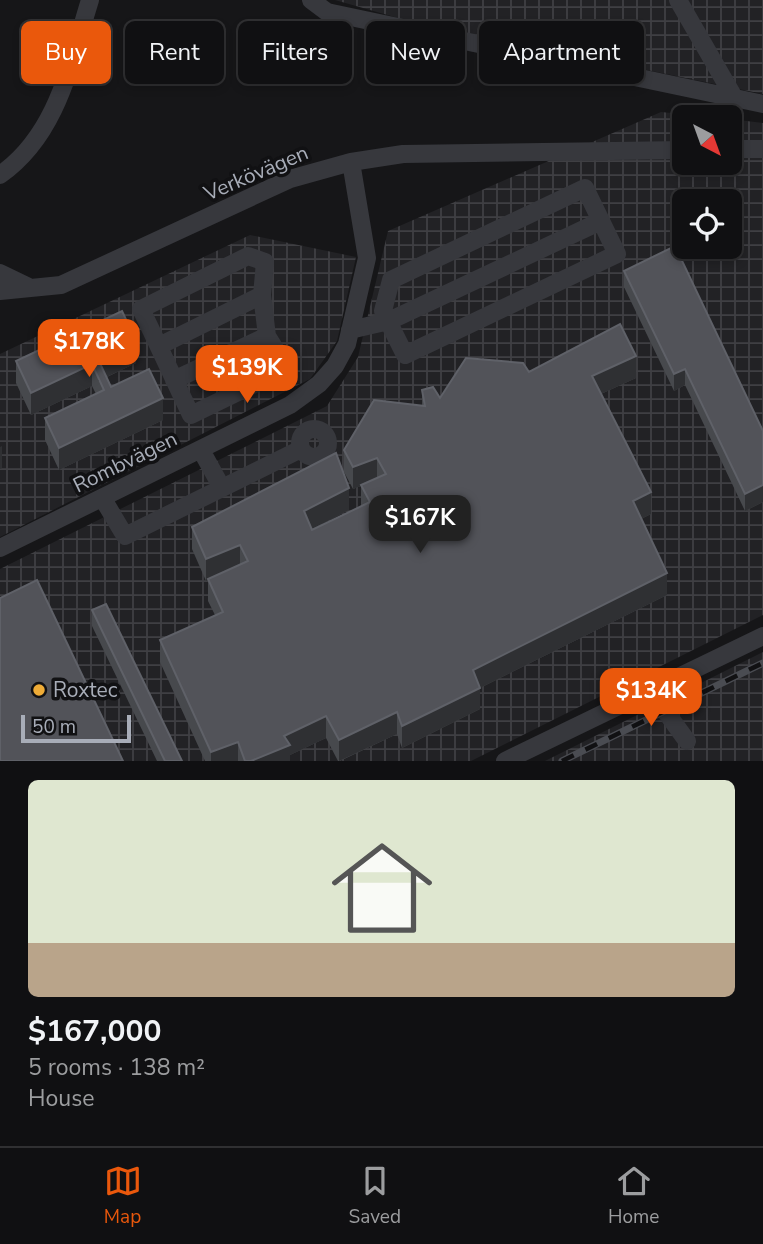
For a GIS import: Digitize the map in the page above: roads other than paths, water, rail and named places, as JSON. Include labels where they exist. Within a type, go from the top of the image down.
[{"type":"street","points":[[0,175],[43,132],[56,110],[90,0]]},
{"type":"street","points":[[311,0],[763,104]]},
{"type":"street","points":[[678,0],[735,99]]},
{"type":"street","points":[[742,149],[763,149]]},
{"type":"street","name":"Verkövägen","points":[[0,291],[27,286],[50,287],[72,281],[290,179],[351,162],[404,154],[672,150]]},
{"type":"street","name":"Rombvägen","points":[[0,548],[201,450],[309,393],[343,355],[367,258],[351,162]]},
{"type":"street","points":[[585,188],[617,254],[405,355],[389,321],[383,311],[391,280],[585,188]]},
{"type":"street","points":[[350,330],[389,321],[601,221]]},
{"type":"street","points":[[287,368],[191,415],[141,309],[248,256],[265,262],[262,295],[268,336],[287,368],[309,393]]},
{"type":"street","name":"Verkövägen","points":[[0,273],[27,286]]},
{"type":"street","points":[[159,346],[262,295]]},
{"type":"street","points":[[174,380],[268,336]]},
{"type":"street","points":[[103,499],[125,536],[222,488],[304,440],[290,405]]},
{"type":"street","points":[[201,450],[222,488]]},
{"type":"street","points":[[505,761],[763,636]]},
{"type":"street","points":[[650,690],[687,741]]},
{"type":"railway","points":[[562,761],[763,663]]},
{"type":"place","name":"Roxtec","points":[[39,690]]}]
